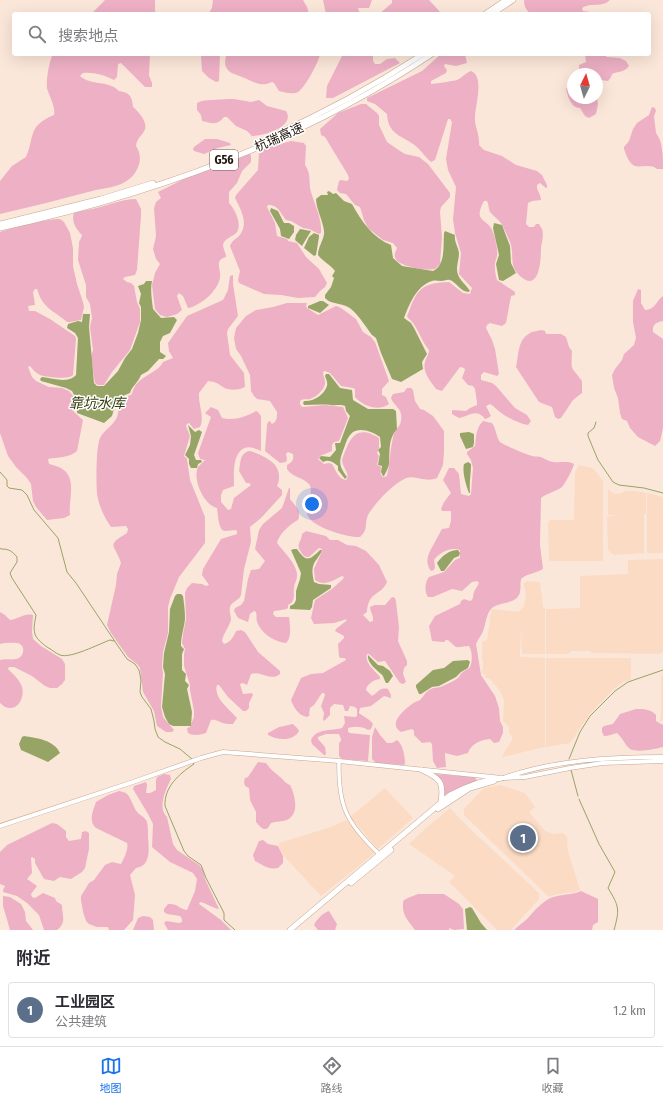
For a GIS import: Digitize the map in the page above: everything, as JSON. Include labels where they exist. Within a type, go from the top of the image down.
[{"type":"highway","points":[[494,11],[506,0]]},
{"type":"highway","points":[[494,11],[513,0]]},
{"type":"highway","name":"杭瑞高速","points":[[0,224],[115,195],[241,150],[289,129],[329,109],[421,56]]},
{"type":"highway","name":"杭瑞高速","points":[[0,228],[44,218],[141,191],[238,155],[285,135],[331,112],[381,86],[429,56]]},
{"type":"highway","points":[[422,770],[438,779],[442,788],[441,802]]},
{"type":"highway","points":[[290,930],[441,802],[464,787],[485,780],[502,778]]},
{"type":"highway","points":[[295,930],[444,804],[470,788],[502,778]]},
{"type":"main road","points":[[0,826],[201,758],[223,752],[339,761],[502,778],[525,777],[595,758],[663,757]]},
{"type":"main road","points":[[569,766],[663,761]]},
{"type":"street","points":[[339,761],[340,792],[346,814],[359,833],[380,855]]},
{"type":"shaded area","points":[[105,0],[155,0],[155,11],[156,12],[93,12]]},
{"type":"shaded area","points":[[213,0],[303,0],[308,12],[209,12],[212,8]]},
{"type":"shaded area","points":[[323,0],[372,0],[369,8],[358,8],[359,12],[326,12]]},
{"type":"shaded area","points":[[392,0],[429,0],[440,12],[381,12],[392,3]]},
{"type":"shaded area","points":[[524,0],[610,0],[604,4],[589,5],[582,8],[583,11],[590,12],[529,12],[524,4]]},
{"type":"shaded area","points":[[150,56],[149,75],[152,87],[145,87],[121,63],[118,64],[117,77],[114,80],[95,73],[83,73],[80,76],[89,81],[110,85],[130,96],[133,107],[137,110],[145,122],[145,130],[139,138],[136,146],[139,151],[140,161],[133,175],[125,182],[117,186],[0,214],[0,181],[12,166],[26,157],[33,133],[40,123],[54,115],[54,109],[47,88],[47,76],[52,57]]},
{"type":"shaded area","points":[[201,56],[220,56],[219,81],[216,82],[209,78],[202,71]]},
{"type":"shaded area","points":[[226,56],[320,56],[304,86],[296,93],[279,91],[272,82],[268,84],[260,84],[253,82],[231,72],[227,69],[225,62]]},
{"type":"shaded area","points":[[342,56],[373,56],[373,61],[375,64],[380,64],[387,59],[395,58],[400,63],[333,98],[326,98],[327,86]]},
{"type":"shaded area","points":[[439,56],[465,56],[467,63],[456,66],[445,64],[444,66],[447,70],[446,73],[431,81],[431,84],[457,80],[471,71],[475,74],[478,79],[478,92],[475,124],[479,137],[479,145],[484,150],[502,156],[516,165],[537,171],[542,175],[547,185],[546,188],[540,183],[537,185],[541,200],[528,203],[526,224],[529,227],[534,227],[536,224],[539,224],[543,233],[540,266],[535,278],[532,281],[520,276],[514,269],[510,241],[501,223],[490,212],[487,201],[484,201],[480,213],[480,217],[491,228],[495,237],[497,256],[495,273],[497,280],[515,292],[515,295],[511,296],[506,323],[502,326],[490,323],[486,328],[495,349],[499,374],[497,376],[484,372],[481,375],[481,380],[492,383],[496,386],[515,408],[527,415],[531,421],[528,425],[509,418],[490,404],[486,406],[491,416],[485,419],[476,413],[459,418],[452,414],[452,410],[466,411],[477,405],[475,389],[473,386],[468,385],[462,378],[465,370],[464,368],[460,367],[442,391],[436,389],[428,377],[424,366],[429,350],[424,344],[415,326],[407,316],[417,294],[429,285],[449,282],[463,293],[470,294],[472,288],[459,274],[461,253],[455,233],[453,219],[456,187],[448,170],[446,159],[452,122],[448,119],[435,160],[431,162],[418,148],[394,132],[388,122],[387,114],[375,104],[367,101],[367,98],[422,71]]},
{"type":"shaded area","points":[[585,56],[606,56],[620,58],[626,61],[629,66],[623,71],[612,74],[608,81],[603,80],[603,68],[579,68],[579,65],[586,62]]},
{"type":"shaded area","points":[[234,99],[251,102],[259,100],[267,106],[286,111],[288,117],[283,126],[277,130],[257,136],[252,136],[247,131],[236,126],[227,117],[224,117],[217,123],[202,121],[201,115],[197,110],[197,103],[207,100]]},
{"type":"shaded area","points":[[361,104],[366,104],[377,113],[379,116],[379,125],[387,142],[405,154],[419,157],[428,164],[450,193],[450,197],[441,207],[440,212],[442,237],[440,264],[435,269],[413,268],[406,266],[397,260],[395,255],[397,248],[393,243],[383,240],[368,228],[360,207],[355,205],[346,194],[340,193],[337,190],[339,181],[347,181],[349,179],[348,175],[325,137],[321,135],[320,129],[338,113]]},
{"type":"shaded area","points":[[572,104],[598,104],[596,114],[589,118],[585,116],[580,108]]},
{"type":"shaded area","points":[[652,107],[655,108],[656,111],[654,116],[656,133],[660,140],[663,155],[663,169],[657,169],[650,166],[634,166],[629,161],[624,149],[637,123],[649,115]]},
{"type":"shaded area","points":[[205,139],[217,139],[230,143],[231,145],[218,148],[204,154],[194,151],[194,147]]},
{"type":"shaded area","points":[[291,141],[304,143],[306,146],[305,165],[309,175],[310,188],[319,217],[321,233],[319,234],[286,220],[275,206],[268,205],[267,207],[275,223],[277,236],[297,243],[306,257],[319,269],[327,283],[315,297],[298,298],[264,294],[239,283],[238,280],[240,271],[230,246],[242,232],[244,223],[240,207],[235,198],[258,170],[259,152],[263,149]]},
{"type":"shaded area","points":[[248,154],[251,156],[251,162],[242,171],[237,183],[229,192],[229,203],[237,217],[239,225],[237,232],[227,239],[223,245],[226,257],[221,259],[219,262],[220,278],[216,288],[199,304],[189,308],[183,296],[179,293],[177,296],[182,310],[177,314],[167,317],[160,315],[155,309],[152,285],[155,273],[160,264],[156,259],[153,249],[156,236],[154,208],[156,202],[161,198],[158,192],[186,178]]},
{"type":"shaded area","points":[[136,199],[141,209],[137,270],[135,275],[125,277],[123,279],[134,286],[140,309],[140,322],[130,350],[112,372],[104,385],[98,385],[95,383],[91,357],[93,350],[90,327],[92,318],[90,304],[86,297],[86,285],[78,260],[79,242],[82,235],[75,225],[73,216],[74,213],[77,212],[121,201]]},
{"type":"shaded area","points":[[60,219],[64,222],[70,233],[73,248],[73,266],[84,307],[81,320],[67,322],[45,305],[39,296],[37,289],[33,292],[35,305],[28,306],[29,311],[35,311],[50,319],[75,336],[73,375],[71,377],[62,378],[47,377],[40,375],[30,366],[28,367],[32,377],[36,381],[49,387],[62,388],[69,391],[74,397],[74,412],[83,420],[77,451],[67,456],[48,459],[49,464],[61,468],[69,477],[71,483],[70,515],[64,518],[47,520],[33,501],[31,484],[8,456],[0,433],[0,232],[29,223]]},
{"type":"shaded area","points":[[233,275],[238,316],[228,329],[227,333],[230,355],[244,373],[245,387],[231,390],[208,381],[199,393],[199,402],[202,415],[200,427],[194,429],[189,423],[186,426],[190,436],[184,456],[187,459],[190,480],[205,517],[205,543],[179,577],[168,607],[168,633],[163,652],[161,706],[163,717],[174,730],[172,732],[166,732],[157,726],[154,711],[143,692],[140,668],[128,657],[107,625],[117,574],[121,563],[114,549],[114,543],[127,533],[128,529],[126,526],[111,527],[100,506],[97,488],[99,442],[102,435],[117,417],[122,401],[132,394],[134,388],[142,379],[156,370],[163,362],[173,358],[169,351],[168,343],[187,316],[223,300],[228,290],[230,276]]},
{"type":"shaded area","points":[[638,289],[641,290],[641,303],[645,310],[651,309],[663,296],[663,321],[658,322],[653,327],[653,332],[663,339],[663,428],[660,441],[655,446],[638,437],[630,428],[627,421],[622,419],[612,375],[622,360],[624,354],[634,345],[636,338],[633,322],[633,301]]},
{"type":"shaded area","points":[[287,303],[307,303],[307,308],[318,315],[336,306],[356,319],[363,332],[371,337],[375,342],[389,381],[382,389],[382,395],[386,397],[389,404],[381,408],[371,407],[362,403],[355,397],[355,389],[341,386],[330,373],[325,371],[323,372],[325,385],[318,395],[300,401],[302,407],[325,405],[343,407],[348,418],[339,441],[334,442],[332,445],[332,451],[320,456],[318,459],[324,464],[332,464],[341,478],[346,480],[347,478],[347,473],[342,460],[350,440],[359,433],[364,432],[379,438],[379,448],[377,453],[379,456],[377,465],[381,467],[381,476],[387,476],[393,437],[401,422],[401,414],[391,398],[393,394],[404,392],[407,388],[411,388],[413,390],[415,401],[420,409],[433,416],[444,431],[443,465],[437,478],[429,480],[409,477],[401,481],[385,494],[371,510],[367,518],[363,534],[360,537],[338,533],[313,522],[308,517],[307,512],[311,494],[309,484],[289,472],[287,469],[287,465],[293,459],[293,454],[288,452],[286,454],[286,462],[280,463],[265,451],[267,425],[270,421],[272,424],[276,421],[277,412],[270,401],[257,399],[251,391],[250,375],[236,349],[234,338],[236,328],[246,316],[256,310]]},
{"type":"shaded area","points":[[542,330],[545,331],[546,334],[561,334],[566,337],[572,351],[572,368],[582,381],[582,393],[573,400],[561,418],[558,419],[555,417],[552,407],[539,402],[516,367],[519,348],[523,340],[531,332]]},
{"type":"shaded area","points":[[211,407],[218,410],[222,418],[226,419],[239,418],[256,411],[261,416],[261,451],[247,447],[238,454],[234,470],[234,486],[223,490],[221,495],[221,502],[228,510],[231,509],[234,498],[251,485],[246,483],[239,471],[241,458],[245,453],[250,451],[267,459],[277,467],[279,473],[279,481],[277,486],[282,490],[282,495],[261,518],[250,527],[251,542],[244,569],[241,595],[239,599],[232,603],[230,607],[231,620],[222,641],[224,644],[230,641],[236,631],[241,630],[245,632],[258,652],[280,671],[280,674],[273,677],[254,673],[251,674],[247,685],[243,683],[240,684],[243,694],[252,693],[253,695],[249,703],[249,708],[246,711],[243,711],[228,697],[219,685],[217,685],[216,689],[219,698],[237,718],[233,724],[225,724],[216,720],[211,720],[206,733],[194,735],[188,733],[187,728],[190,727],[194,717],[194,711],[190,685],[184,666],[185,649],[182,643],[186,619],[185,593],[187,588],[192,583],[206,586],[209,585],[202,575],[203,569],[221,539],[237,534],[236,530],[222,530],[217,508],[212,506],[204,498],[197,481],[196,475],[198,468],[205,460],[200,459],[198,453],[211,417],[205,413]]},
{"type":"shaded area","points":[[483,421],[492,423],[500,442],[509,447],[530,456],[541,457],[548,461],[568,462],[574,464],[562,487],[541,498],[540,545],[543,569],[521,579],[520,592],[515,599],[495,606],[490,610],[483,631],[476,644],[481,675],[495,696],[499,708],[503,733],[499,742],[494,743],[490,739],[483,740],[471,747],[468,753],[457,756],[445,753],[446,767],[437,768],[433,761],[432,744],[430,742],[422,743],[414,735],[414,731],[412,729],[401,732],[397,729],[396,725],[399,716],[411,704],[420,700],[433,688],[455,680],[469,668],[472,662],[471,650],[469,646],[457,647],[448,640],[444,642],[432,641],[429,626],[435,616],[460,604],[464,599],[471,601],[474,591],[479,583],[477,581],[472,582],[462,591],[452,589],[433,597],[428,597],[426,587],[429,577],[444,572],[455,560],[460,558],[460,550],[453,549],[446,551],[436,557],[434,560],[434,570],[431,571],[427,562],[429,554],[441,530],[449,528],[451,521],[451,511],[442,511],[441,509],[451,493],[443,480],[449,468],[454,468],[459,474],[461,494],[469,496],[471,494],[473,468],[467,452],[475,446],[476,436]]},
{"type":"shaded area","points":[[579,465],[593,468],[603,481],[603,561],[549,561],[548,524],[550,520],[574,520],[575,472]]},
{"type":"shaded area","points":[[289,488],[290,499],[299,511],[299,517],[298,520],[282,533],[277,543],[293,563],[297,572],[297,578],[294,586],[294,598],[288,605],[288,608],[274,611],[273,614],[276,617],[289,617],[290,634],[286,643],[277,641],[268,636],[262,630],[257,622],[256,612],[254,611],[250,614],[248,622],[238,618],[234,611],[235,608],[241,605],[244,601],[251,570],[259,569],[265,561],[255,549],[259,530],[263,524],[282,508]]},
{"type":"shaded area","points":[[608,489],[613,493],[619,494],[626,491],[646,493],[646,514],[644,514],[644,553],[614,555],[608,550],[607,518],[608,516],[619,515],[608,515]]},
{"type":"shaded area","points":[[647,493],[663,497],[663,553],[647,553]]},
{"type":"shaded area","points":[[306,531],[326,536],[330,540],[338,540],[347,545],[356,546],[366,551],[379,565],[387,582],[381,590],[372,597],[368,605],[367,612],[363,615],[370,622],[373,621],[373,619],[370,607],[375,605],[385,605],[392,597],[395,598],[399,627],[398,641],[407,661],[403,674],[406,682],[403,684],[400,683],[385,661],[378,662],[367,654],[366,657],[368,664],[380,677],[380,679],[371,683],[366,690],[372,696],[381,690],[388,689],[391,698],[384,696],[371,706],[360,708],[359,713],[369,719],[373,724],[371,729],[368,730],[358,727],[348,728],[349,733],[370,735],[368,761],[342,759],[339,756],[339,743],[341,739],[339,734],[326,734],[318,737],[325,747],[325,755],[312,744],[311,740],[317,733],[342,728],[345,723],[344,716],[357,716],[357,709],[355,707],[350,706],[348,711],[345,711],[343,705],[334,704],[330,708],[330,715],[323,721],[324,713],[321,706],[325,695],[324,693],[322,693],[314,705],[310,708],[310,715],[307,717],[301,715],[297,711],[291,700],[301,678],[311,674],[323,673],[346,660],[345,658],[340,658],[339,656],[338,644],[344,636],[335,631],[347,619],[334,623],[314,624],[311,618],[315,600],[332,589],[344,577],[342,576],[325,583],[315,580],[314,569],[322,549],[319,548],[309,557],[305,556],[299,550],[302,534]]},
{"type":"shaded area","points":[[663,559],[663,651],[660,654],[592,653],[590,651],[571,651],[568,654],[546,654],[546,609],[580,608],[580,576],[628,574],[628,560]]},
{"type":"shaded area","points":[[527,581],[540,582],[543,608],[545,607],[545,654],[522,654],[521,627],[520,657],[545,658],[545,747],[503,757],[502,756],[512,740],[512,736],[509,733],[509,727],[503,721],[504,700],[500,691],[491,680],[485,677],[485,674],[482,674],[482,642],[487,640],[492,609],[519,612],[524,606],[526,594],[524,583]]},
{"type":"shaded area","points":[[0,612],[10,620],[27,615],[33,615],[33,639],[41,646],[62,659],[65,664],[65,680],[57,688],[45,686],[32,676],[14,667],[9,667],[8,669],[20,682],[23,691],[20,703],[17,706],[10,708],[5,707],[0,703],[0,660],[19,658],[23,653],[23,649],[22,645],[18,643],[0,644]]},
{"type":"shaded area","points":[[546,658],[631,658],[631,679],[623,682],[614,689],[589,715],[570,743],[546,747]]},
{"type":"shaded area","points":[[663,675],[663,721],[660,721],[661,676]]},
{"type":"shaded area","points":[[636,709],[649,710],[656,715],[656,721],[663,725],[663,747],[637,751],[630,749],[617,733],[604,736],[602,728],[604,726],[613,724],[620,714]]},
{"type":"shaded area","points":[[293,724],[299,731],[293,737],[280,739],[268,735],[268,733],[279,727]]},
{"type":"shaded area","points":[[375,727],[387,743],[392,743],[397,740],[401,744],[405,764],[376,763],[372,759],[372,737]]},
{"type":"shaded area","points":[[258,762],[266,763],[290,785],[295,799],[295,809],[291,817],[285,821],[271,823],[266,829],[261,828],[256,822],[256,812],[250,800],[249,788],[245,786],[244,782],[245,778],[248,777]]},
{"type":"shaded area","points":[[164,774],[170,775],[171,779],[163,798],[163,809],[167,817],[173,844],[177,850],[199,865],[203,870],[205,879],[219,909],[200,902],[199,904],[221,920],[231,930],[168,930],[164,923],[166,921],[182,922],[180,916],[167,914],[164,912],[164,909],[168,904],[171,904],[187,910],[195,891],[197,879],[193,873],[170,862],[152,847],[153,824],[133,789],[134,786],[146,782],[146,793],[150,793],[156,790],[157,777]]},
{"type":"shaded area","points":[[435,774],[475,777],[477,781],[445,796],[443,784]]},
{"type":"shaded area","points":[[501,785],[525,793],[535,807],[529,812],[545,831],[553,834],[563,833],[567,837],[568,851],[580,890],[573,893],[569,892],[557,894],[549,897],[464,815],[464,809],[484,788]]},
{"type":"shaded area","points":[[385,788],[413,818],[378,849],[350,817]]},
{"type":"shaded area","points":[[119,791],[127,794],[136,811],[147,822],[149,852],[147,860],[144,864],[141,867],[136,868],[130,875],[135,895],[133,920],[124,930],[109,930],[108,927],[97,927],[86,921],[81,896],[89,883],[94,880],[105,865],[112,862],[121,864],[126,854],[127,843],[96,828],[92,822],[96,802]]},
{"type":"shaded area","points":[[450,808],[468,827],[539,893],[539,899],[511,930],[497,930],[449,882],[455,876],[409,844]]},
{"type":"shaded area","points":[[346,820],[375,853],[321,896],[284,856],[280,849],[279,843],[331,827]]},
{"type":"shaded area","points":[[52,823],[57,824],[66,831],[66,837],[69,841],[81,839],[82,832],[86,831],[89,833],[89,849],[85,868],[82,872],[71,879],[60,877],[54,881],[44,879],[35,863],[35,859],[32,857],[31,858],[32,873],[27,879],[37,886],[31,894],[32,897],[35,898],[43,893],[55,898],[56,901],[62,905],[63,921],[60,927],[57,930],[44,930],[39,915],[27,903],[17,896],[3,892],[5,886],[0,884],[0,852],[7,845]]},
{"type":"shaded area","points":[[263,840],[268,844],[278,846],[283,856],[283,863],[278,868],[268,868],[255,861],[253,855],[259,841]]},
{"type":"shaded area","points":[[581,891],[598,899],[598,922],[593,925],[592,930],[514,930],[541,904],[549,899]]},
{"type":"shaded area","points":[[418,894],[444,894],[459,904],[463,909],[464,929],[454,930],[449,928],[449,930],[415,930],[405,915],[403,903],[405,899]]},
{"type":"shaded area","points":[[3,896],[10,897],[21,904],[25,912],[26,921],[33,930],[10,930],[3,906]]},
{"type":"shaded area","points":[[329,911],[337,924],[335,930],[318,930],[314,925],[315,923]]},
{"type":"shaded area","points":[[143,916],[150,917],[153,920],[154,930],[133,930],[138,918]]},
{"type":"water","points":[[329,191],[333,194],[336,193],[344,201],[352,204],[359,217],[368,228],[379,238],[391,245],[393,258],[402,266],[433,271],[442,260],[445,231],[455,235],[459,253],[457,272],[470,291],[468,292],[463,290],[452,281],[448,280],[426,283],[417,291],[404,318],[411,323],[427,354],[422,362],[423,369],[401,382],[392,379],[376,338],[358,316],[348,307],[325,298],[325,295],[331,287],[334,278],[332,276],[335,271],[318,255],[324,231],[316,199],[321,195],[328,195],[327,192]]},
{"type":"water","points":[[271,208],[278,211],[284,223],[289,223],[294,226],[294,232],[289,239],[281,236],[280,229],[270,211]]},
{"type":"water","points":[[494,223],[502,225],[510,246],[511,263],[516,273],[503,281],[499,280],[496,264],[499,255],[493,228]]},
{"type":"water","points":[[300,229],[311,231],[302,246],[295,240]]},
{"type":"water","points":[[314,233],[319,235],[319,237],[316,255],[314,256],[304,248],[309,237]]},
{"type":"water","name":"靠坑水库","points":[[146,281],[152,281],[151,291],[153,309],[161,318],[174,317],[177,320],[170,333],[163,336],[160,342],[160,352],[166,356],[163,359],[159,359],[148,371],[141,375],[130,393],[118,399],[112,416],[104,423],[77,413],[77,406],[75,402],[76,399],[72,391],[41,381],[40,379],[42,377],[65,380],[73,378],[76,375],[78,338],[75,333],[67,328],[68,324],[78,321],[82,322],[83,314],[90,314],[89,327],[94,383],[97,386],[104,386],[118,371],[132,349],[141,320],[141,307],[139,303],[141,294],[138,286],[144,284]]},
{"type":"water","points":[[323,301],[329,305],[320,313],[308,308],[308,306]]},
{"type":"water","points":[[326,374],[329,374],[340,388],[352,390],[353,400],[368,409],[393,409],[396,411],[397,429],[392,437],[389,465],[384,476],[381,472],[382,466],[378,465],[380,454],[378,450],[381,447],[380,437],[374,433],[358,430],[351,434],[342,452],[340,460],[342,469],[347,477],[345,479],[338,470],[338,466],[331,461],[323,462],[319,458],[321,456],[330,457],[336,450],[335,443],[340,443],[350,416],[343,405],[304,405],[304,401],[314,399],[321,395],[326,389]]},
{"type":"water","points":[[188,425],[195,432],[199,430],[202,432],[194,455],[196,460],[201,460],[202,462],[198,464],[197,468],[191,468],[189,459],[185,455],[190,445],[191,436]]},
{"type":"water","points":[[469,432],[474,434],[474,443],[473,447],[466,449],[460,433]]},
{"type":"water","points":[[468,462],[471,464],[470,493],[464,471],[464,464]]},
{"type":"water","points":[[297,549],[305,558],[310,558],[322,550],[313,567],[312,573],[314,582],[331,585],[331,588],[313,600],[310,610],[290,609],[290,606],[294,604],[296,600],[296,591],[301,573],[291,550]]},
{"type":"water","points":[[458,550],[460,553],[459,556],[454,558],[444,571],[441,571],[437,563],[439,560],[449,552]]},
{"type":"water","points":[[177,594],[181,594],[183,596],[184,604],[185,619],[181,639],[181,646],[184,649],[182,654],[182,670],[186,674],[185,681],[189,685],[187,689],[192,712],[191,726],[173,726],[169,724],[162,707],[165,674],[163,667],[164,653],[169,632],[170,609]]},
{"type":"water","points":[[368,655],[378,665],[383,666],[390,671],[393,676],[388,683],[386,683],[382,675],[370,663]]},
{"type":"water","points":[[468,660],[470,662],[468,668],[456,677],[419,694],[416,685],[433,670],[444,668],[453,661]]},
{"type":"water","points":[[24,736],[49,742],[54,745],[60,753],[48,762],[21,750],[19,744]]},
{"type":"water","points":[[470,907],[487,930],[467,930],[465,909]]},
{"type":"waterway","points":[[596,422],[594,428],[588,433],[588,436],[598,460],[613,482],[619,485],[644,488],[663,493]]},
{"type":"waterway","points":[[0,472],[7,480],[7,486],[9,488],[22,490],[27,495],[34,510],[58,538],[67,572],[127,659],[135,664],[139,670],[141,680],[140,692],[151,709],[158,737],[180,749],[192,759]]},
{"type":"waterway","points":[[0,548],[14,553],[17,557],[17,562],[10,573],[36,615],[34,630],[36,637],[42,643],[58,654],[65,656],[110,640],[114,641]]},
{"type":"waterway","points":[[569,759],[580,732],[590,716],[615,691],[628,682],[663,670]]},
{"type":"waterway","points":[[193,762],[194,764],[183,772],[170,787],[165,799],[165,806],[184,851],[188,856],[201,865],[224,913],[224,920],[235,930]]},
{"type":"waterway","points":[[571,770],[578,796]]},
{"type":"waterway","points":[[579,799],[599,844],[615,872],[608,888],[614,899],[618,912],[614,930]]},
{"type":"place","name":"工业园区","points":[[523,838]]}]
